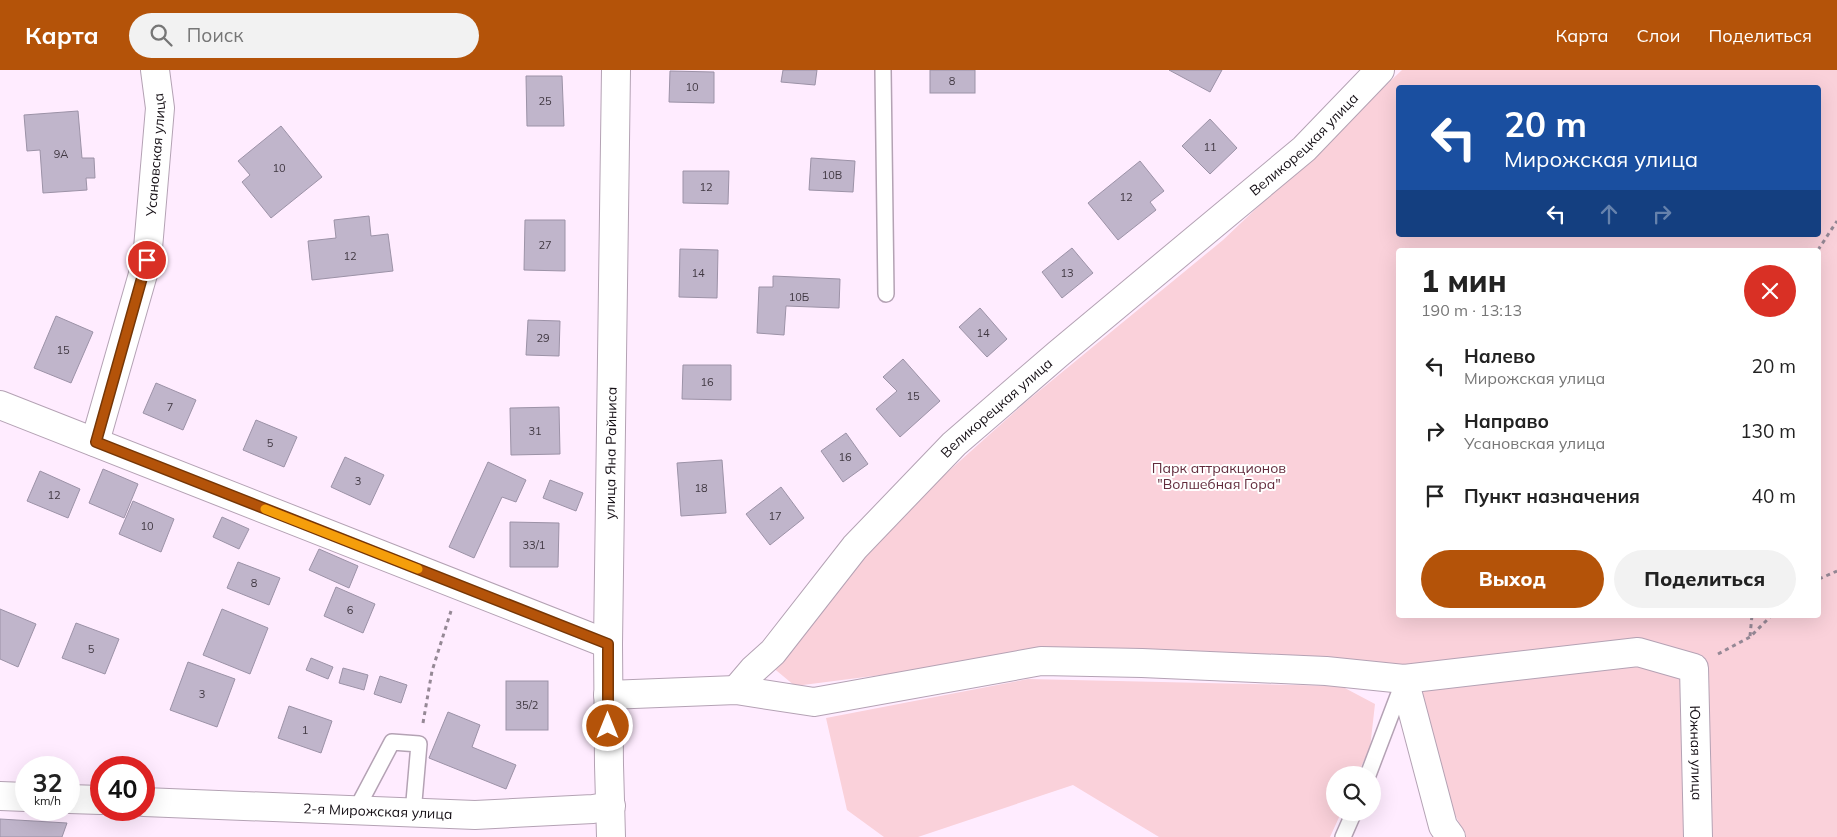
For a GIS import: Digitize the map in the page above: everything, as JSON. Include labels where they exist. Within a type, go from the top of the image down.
[{"type":"street","name":"Усановская улица","points":[[96,442],[147,260],[160,108],[155,70]]},
{"type":"street","name":"улица Яна Райниса","points":[[611,837],[608,644],[616,70]]},
{"type":"street","name":"Великорецкая улица","points":[[736,690],[753,670],[773,652],[855,547],[954,444],[1058,354],[1304,149],[1380,70]]},
{"type":"street","points":[[0,405],[608,644]]},
{"type":"street","points":[[608,695],[736,690],[814,702],[1041,662],[1142,663],[1326,671],[1404,679],[1638,652],[1694,668]]},
{"type":"street","name":"Южная улица","points":[[1694,668],[1698,837]]},
{"type":"street","points":[[1404,679],[1443,826],[1451,837]]},
{"type":"street","points":[[0,796],[15,797]]},
{"type":"street","name":"2-я Мирожская улица","points":[[155,802],[475,814],[593,809],[611,806]]},
{"type":"lane","points":[[883,70],[886,294]]},
{"type":"lane","points":[[1371,766],[1404,679]]},
{"type":"lane","points":[[356,810],[392,742],[419,744],[413,813]]},
{"type":"lane","points":[[1343,837],[1350,821]]},
{"type":"path","points":[[1819,248],[1837,221]]},
{"type":"path","points":[[1821,578],[1837,571]]},
{"type":"path","points":[[419,744],[432,671],[458,585]]},
{"type":"path","points":[[1750,637],[1752,618]]},
{"type":"path","points":[[1694,668],[1750,637],[1769,618]]},
{"type":"green space","name":"Парк аттракционов \"Волшебная Гора\"","points":[[1402,70],[1837,70],[1837,837],[1466,837],[1437,778],[1405,671],[1092,648],[795,686],[771,666],[894,520],[1027,401],[1223,240]]},
{"type":"green space","points":[[1028,679],[1341,686],[1375,704],[1370,748],[1361,766],[1326,766],[1326,821],[1337,821],[1330,837],[1159,837],[1073,785],[918,837],[884,837],[847,810],[826,718]]},
{"type":"building","points":[[783,70],[817,70],[815,85],[781,82]]},
{"type":"building","points":[[930,70],[975,70],[975,93],[930,93]]},
{"type":"building","points":[[1169,70],[1222,70],[1210,92]]},
{"type":"building","points":[[670,71],[714,72],[714,103],[669,102]]},
{"type":"building","points":[[526,76],[562,76],[564,126],[527,126]]},
{"type":"building","points":[[78,111],[82,158],[94,158],[95,178],[86,178],[87,190],[43,193],[40,150],[27,151],[24,115]]},
{"type":"building","points":[[1210,119],[1237,148],[1210,174],[1182,146]]},
{"type":"building","points":[[281,126],[322,177],[271,218],[242,182],[250,175],[238,161]]},
{"type":"building","points":[[811,158],[855,161],[853,192],[809,190]]},
{"type":"building","points":[[1140,161],[1164,191],[1150,202],[1156,210],[1118,240],[1088,203]]},
{"type":"building","points":[[683,171],[729,171],[728,204],[683,203]]},
{"type":"building","points":[[369,216],[371,236],[388,234],[393,271],[312,280],[308,241],[336,238],[334,220]]},
{"type":"building","points":[[525,220],[565,220],[565,271],[524,270]]},
{"type":"building","points":[[1072,248],[1093,273],[1062,298],[1042,272]]},
{"type":"building","points":[[680,249],[718,250],[717,298],[679,297]]},
{"type":"building","points":[[773,276],[840,279],[839,308],[786,306],[784,335],[757,333],[759,287],[773,287]]},
{"type":"building","points":[[980,308],[1007,339],[987,357],[959,327]]},
{"type":"building","points":[[56,316],[93,332],[71,383],[34,368]]},
{"type":"building","points":[[528,320],[560,321],[559,356],[526,355]]},
{"type":"building","points":[[903,359],[940,401],[900,437],[876,409],[897,391],[883,377]]},
{"type":"building","points":[[683,365],[731,365],[731,400],[682,399]]},
{"type":"building","points":[[156,383],[196,400],[183,430],[143,413]]},
{"type":"building","points":[[559,407],[560,454],[511,455],[510,408]]},
{"type":"building","points":[[256,420],[297,437],[284,467],[243,450]]},
{"type":"building","points":[[846,433],[868,464],[843,482],[821,451]]},
{"type":"building","points":[[345,457],[384,475],[370,505],[331,487]]},
{"type":"building","points":[[722,460],[726,513],[681,516],[677,463]]},
{"type":"building","points":[[488,462],[526,480],[516,502],[502,497],[474,558],[449,547]]},
{"type":"building","points":[[103,469],[138,484],[124,518],[89,503]]},
{"type":"building","points":[[40,471],[80,489],[68,518],[27,501]]},
{"type":"building","points":[[550,480],[583,493],[576,511],[543,498]]},
{"type":"building","points":[[781,487],[804,518],[770,545],[746,514]]},
{"type":"building","points":[[133,501],[174,519],[161,552],[119,534]]},
{"type":"building","points":[[222,517],[249,529],[239,549],[213,537]]},
{"type":"building","points":[[510,522],[559,523],[558,567],[510,567]]},
{"type":"building","points":[[319,549],[358,566],[349,588],[309,570]]},
{"type":"building","points":[[238,562],[280,578],[269,605],[227,588]]},
{"type":"building","points":[[336,587],[375,604],[363,633],[324,616]]},
{"type":"building","points":[[0,609],[36,624],[18,667],[0,659]]},
{"type":"building","points":[[222,609],[268,628],[250,674],[203,655]]},
{"type":"building","points":[[76,623],[119,639],[105,674],[62,658]]},
{"type":"building","points":[[311,658],[333,667],[328,679],[306,670]]},
{"type":"building","points":[[188,662],[235,679],[217,727],[170,710]]},
{"type":"building","points":[[343,668],[368,675],[364,690],[339,683]]},
{"type":"building","points":[[380,676],[407,685],[401,703],[374,694]]},
{"type":"building","points":[[506,681],[548,681],[548,730],[506,730]]},
{"type":"building","points":[[289,706],[332,721],[321,753],[278,738]]},
{"type":"building","points":[[448,712],[480,725],[472,747],[516,765],[506,789],[429,758]]},
{"type":"building","points":[[0,819],[67,823],[62,837],[0,837]]},
{"type":"slow traffic","points":[[265,509],[418,569]]},
{"type":"route","points":[[147,260],[96,442],[608,644],[608,726]]}]
